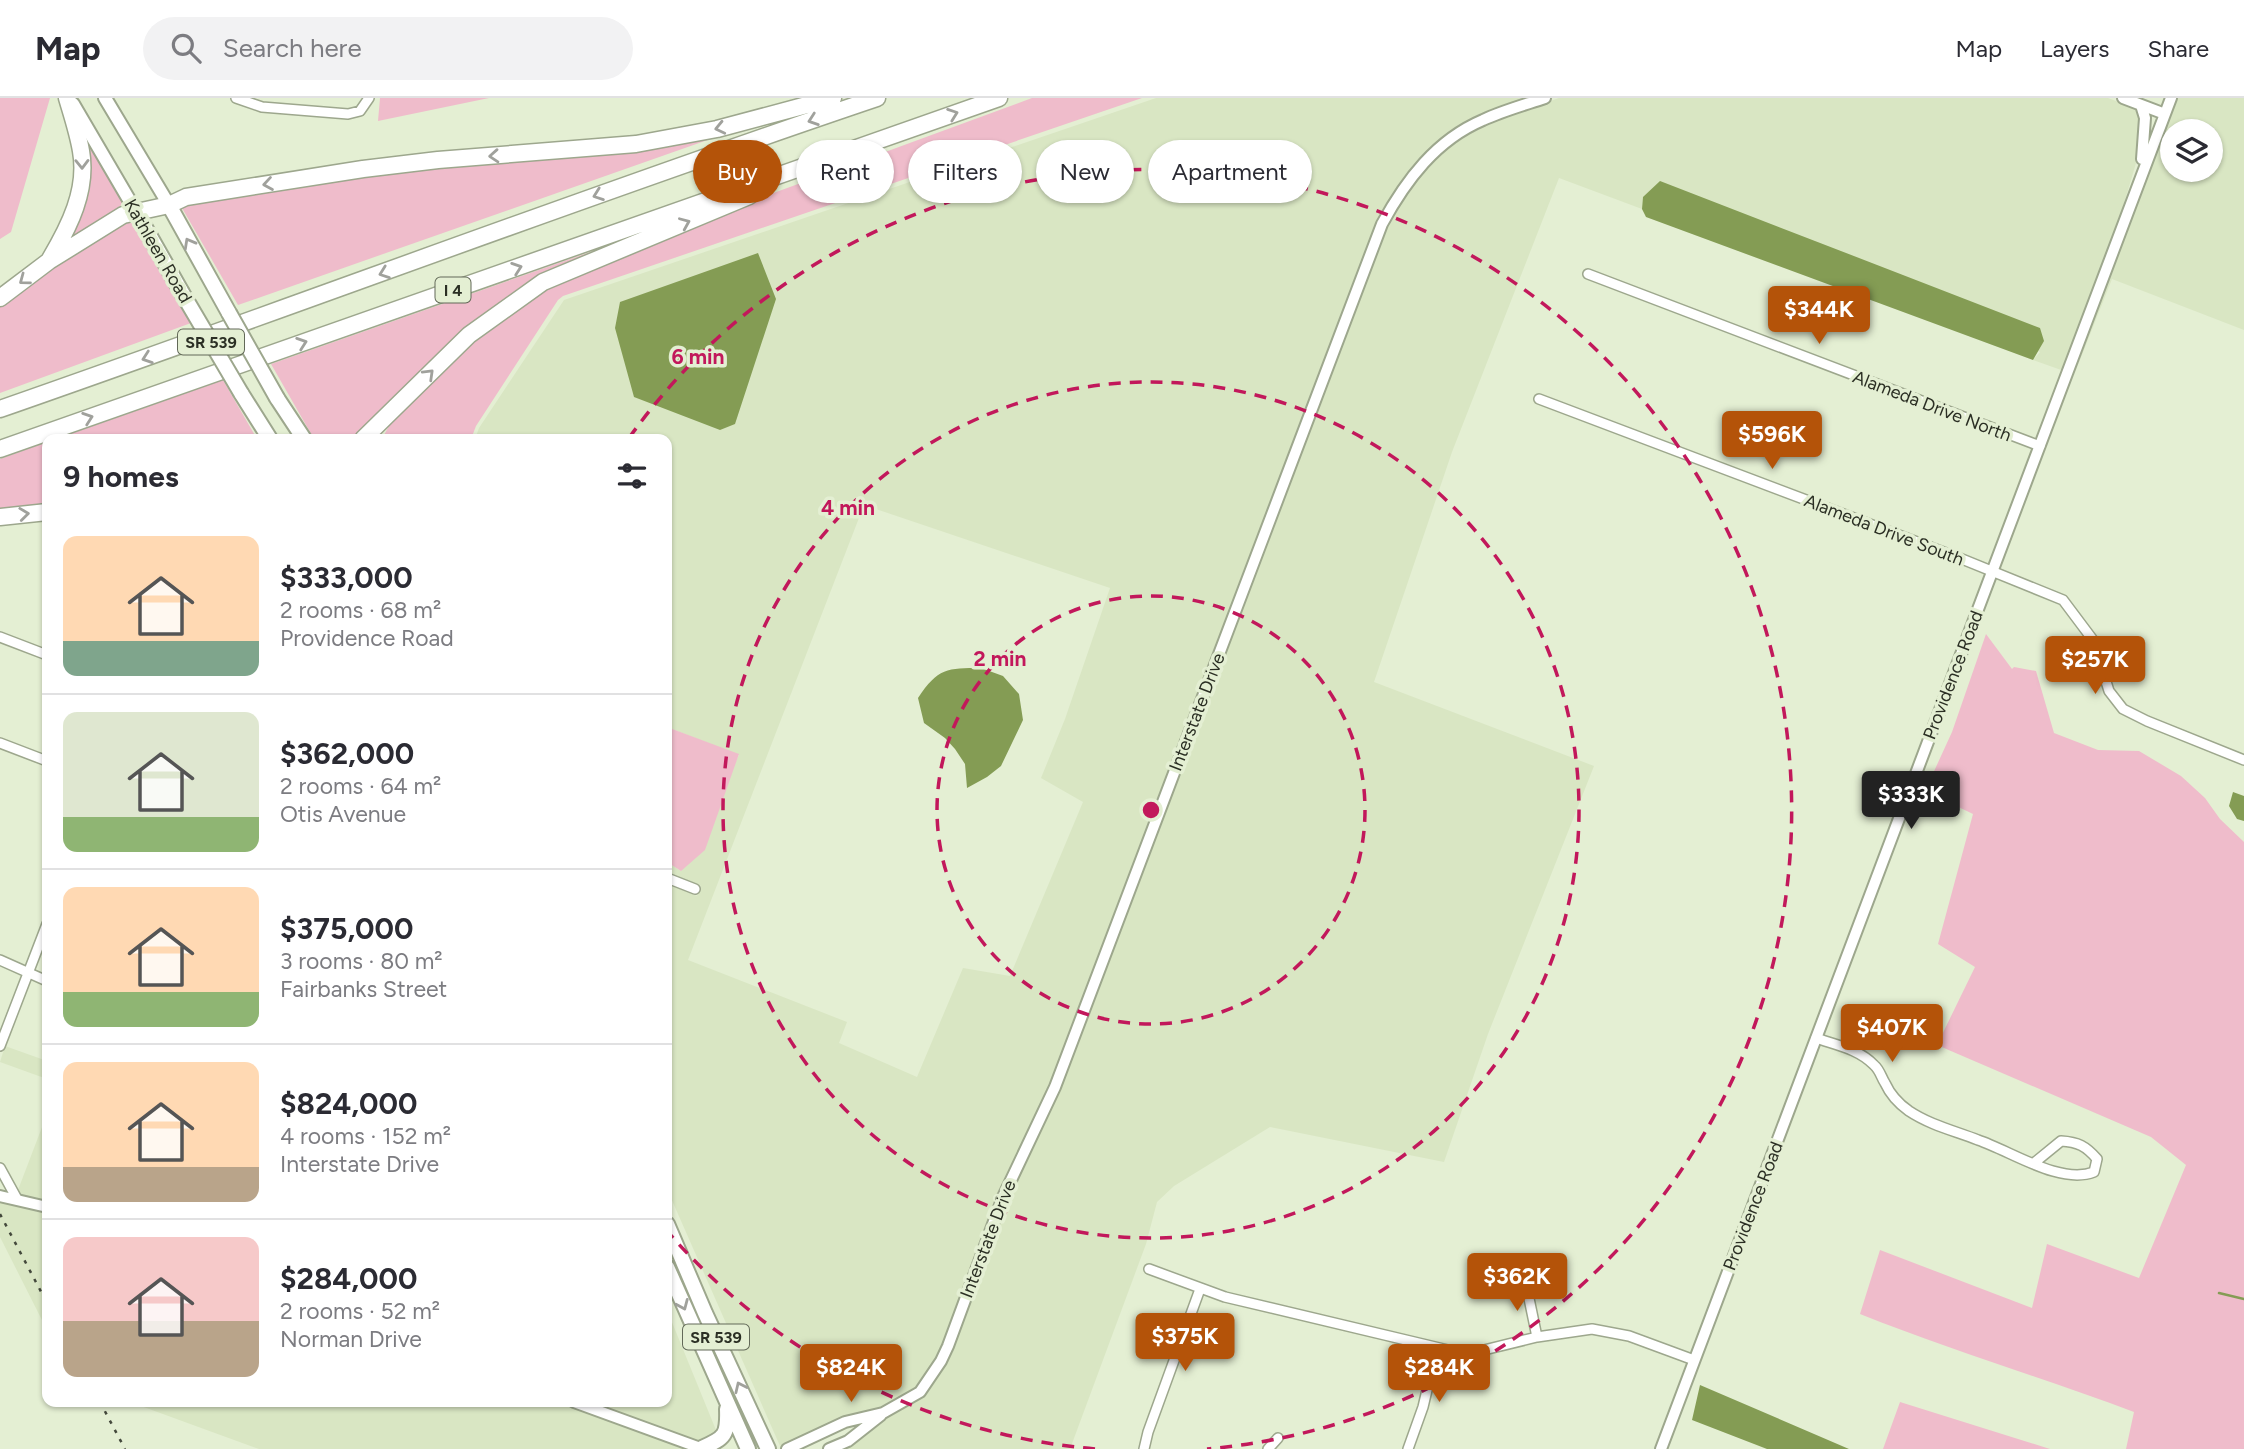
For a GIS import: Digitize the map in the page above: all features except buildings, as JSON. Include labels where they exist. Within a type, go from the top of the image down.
[{"type":"highway","points":[[49,261],[74,215],[82,181],[82,153],[68,98]]},
{"type":"highway","points":[[0,298],[49,261],[123,215],[135,210],[169,205],[186,197],[363,169],[636,144],[718,129],[833,98]]},
{"type":"highway","name":"I 4","points":[[0,409],[222,332],[685,163],[877,98]]},
{"type":"highway","name":"I 4","points":[[43,434],[999,98]]},
{"type":"highway","points":[[367,434],[469,335],[543,282],[906,131]]},
{"type":"highway","points":[[380,434],[394,407]]},
{"type":"highway","name":"I 4","points":[[0,449],[42,434]]},
{"type":"highway","points":[[0,517],[42,513]]},
{"type":"main road","name":"Kathleen Road","points":[[68,98],[267,434]]},
{"type":"main road","name":"Kathleen Road","points":[[105,98],[169,205],[277,398],[301,434]]},
{"type":"main road","name":"SR 539","points":[[672,1235],[768,1449]]},
{"type":"main road","name":"SR 539","points":[[672,1278],[748,1449]]},
{"type":"main road","points":[[702,1449],[718,1441],[727,1430],[726,1401]]},
{"type":"street","points":[[236,98],[262,107],[348,114],[360,111],[369,98]]},
{"type":"street","name":"Interstate Drive","points":[[829,1449],[848,1441],[883,1413],[920,1392],[948,1346],[1003,1197],[1055,1087],[1382,224],[1408,180],[1424,161],[1445,143],[1482,120],[1545,98]]},
{"type":"street","points":[[2123,98],[2142,102],[2165,114]]},
{"type":"street","name":"Providence Road","points":[[1661,1449],[2171,98]]},
{"type":"street","points":[[2131,202],[2146,134],[2142,102]]},
{"type":"street","name":"Alameda Drive North","points":[[1588,274],[2040,446]]},
{"type":"street","name":"Alameda Drive South","points":[[1539,399],[2056,597],[2071,608],[2093,640],[2109,691],[2123,709],[2244,760]]},
{"type":"street","points":[[0,637],[42,653]]},
{"type":"street","points":[[0,743],[42,759]]},
{"type":"street","points":[[672,880],[695,889]]},
{"type":"street","points":[[0,1046],[42,937]]},
{"type":"street","points":[[0,960],[42,978]]},
{"type":"street","points":[[1816,1038],[1850,1048],[1874,1064],[1890,1093],[1913,1114],[1951,1132],[1980,1140],[2034,1163],[2082,1176],[2094,1172],[2097,1159],[2087,1147],[2075,1142],[2061,1141],[2034,1163]]},
{"type":"street","points":[[0,1168],[17,1199]]},
{"type":"street","points":[[0,1196],[42,1206]]},
{"type":"street","points":[[1149,1269],[1200,1289],[1255,1305],[1452,1351],[1483,1350],[1537,1337],[1591,1329],[1613,1331],[1643,1340],[1694,1360]]},
{"type":"street","points":[[1526,1284],[1537,1337]]},
{"type":"street","points":[[1144,1449],[1200,1289]]},
{"type":"street","points":[[1408,1449],[1423,1407],[1437,1348]]},
{"type":"street","points":[[588,1407],[702,1449]]},
{"type":"street","name":"Interstate Drive","points":[[787,1449],[845,1422],[883,1413]]},
{"type":"street","points":[[1268,1449],[1278,1438]]},
{"type":"shaded area","points":[[0,98],[50,98],[11,232],[0,239]]},
{"type":"shaded area","points":[[380,98],[489,98],[378,121]]},
{"type":"shaded area","points":[[1032,98],[1142,98],[1019,140],[918,140]]},
{"type":"shaded area","points":[[1156,98],[1530,98],[1481,115],[1443,139],[1404,177],[1377,222],[1051,1085],[998,1195],[937,1359],[917,1389],[885,1407],[830,1425],[780,1446],[672,1200],[672,886],[697,896],[701,886],[672,875],[672,865],[681,871],[739,755],[672,729],[672,434],[477,434],[564,300],[848,203],[894,203],[894,187],[908,183],[908,203],[1022,203],[1022,144]],"holes":[[[864,505],[1110,588],[1065,719],[1041,778],[1083,802],[1010,976],[963,968],[917,1077],[839,1043],[847,1022],[688,960]]]},
{"type":"shaded area","points":[[1559,98],[2108,98],[2137,109],[2141,120],[2139,153],[2112,244],[2064,371],[2033,360],[2040,352],[1643,197],[1642,209],[1559,178],[1452,452],[1374,682],[1594,766],[1488,1034],[1444,1162],[1270,1127],[1174,1186],[1157,1202],[1146,1244],[1070,1449],[842,1449],[884,1418],[922,1397],[1023,1162],[1049,1113],[1386,226],[1398,203],[1427,164],[1448,147],[1483,125]]},
{"type":"shaded area","points":[[2176,98],[2244,98],[2244,330],[2112,279],[2074,375],[2160,139],[2160,182],[2223,182],[2223,119],[2168,119]]},
{"type":"shaded area","points":[[719,136],[708,140],[693,140],[693,145],[238,305],[182,208],[202,200],[410,165]]},
{"type":"shaded area","points":[[86,140],[124,203],[69,244]]},
{"type":"shaded area","points":[[908,144],[908,178],[894,183],[894,149]]},
{"type":"shaded area","points":[[1660,181],[2040,328],[2044,341],[2033,360],[1646,217],[1642,209],[1643,197]]},
{"type":"shaded area","points":[[796,185],[796,203],[835,203],[563,296],[473,434],[385,434],[392,420],[471,342],[557,280],[746,203],[782,203],[782,190]]},
{"type":"shaded area","points":[[131,221],[191,323],[0,393],[0,306],[72,255]]},
{"type":"shaded area","points":[[593,251],[594,253],[551,274],[359,434],[311,434],[271,364]]},
{"type":"shaded area","points":[[758,253],[776,299],[735,424],[720,430],[634,397],[615,328],[620,302]]},
{"type":"shaded area","points":[[223,380],[254,434],[70,434]]},
{"type":"shaded area","points":[[42,444],[42,508],[0,513],[0,459]]},
{"type":"shaded area","points":[[1986,634],[2012,669],[2014,667],[2036,671],[2054,733],[2098,750],[2139,751],[2181,776],[2205,798],[2220,819],[2244,842],[2244,1449],[2126,1449],[2134,1412],[1860,1314],[1880,1250],[2032,1308],[2047,1244],[2139,1278],[2186,1165],[2151,1137],[1937,1045],[1975,967],[1938,944],[1973,814],[1925,791],[1952,732]]},
{"type":"shaded area","points":[[960,668],[981,668],[1003,676],[1019,694],[1023,720],[1001,766],[967,788],[965,764],[945,738],[924,723],[918,698],[938,675],[944,672]]},
{"type":"shaded area","points":[[672,729],[739,754],[705,850],[681,871],[672,865]]},
{"type":"shaded area","points":[[2233,792],[2244,796],[2244,821],[2237,819],[2229,806]]},
{"type":"shaded area","points":[[5,1046],[42,1059],[42,1077],[0,1062]]},
{"type":"shaded area","points":[[42,1127],[42,1200],[20,1195],[18,1190]]},
{"type":"shaded area","points":[[0,1201],[42,1211],[42,1320],[0,1237]]},
{"type":"shaded area","points":[[672,1322],[718,1435],[702,1443],[604,1407],[672,1407]]},
{"type":"shaded area","points":[[1700,1385],[1849,1449],[1767,1449],[1692,1420]]},
{"type":"shaded area","points":[[1900,1402],[2050,1449],[1883,1449]]},
{"type":"shaded area","points":[[144,1407],[573,1407],[689,1449],[259,1449]]},
{"type":"waterway","points":[[2219,1293],[2244,1299]]},
{"type":"railway","points":[[0,1214],[42,1294]]},
{"type":"railway","points":[[103,1407],[125,1449]]}]
